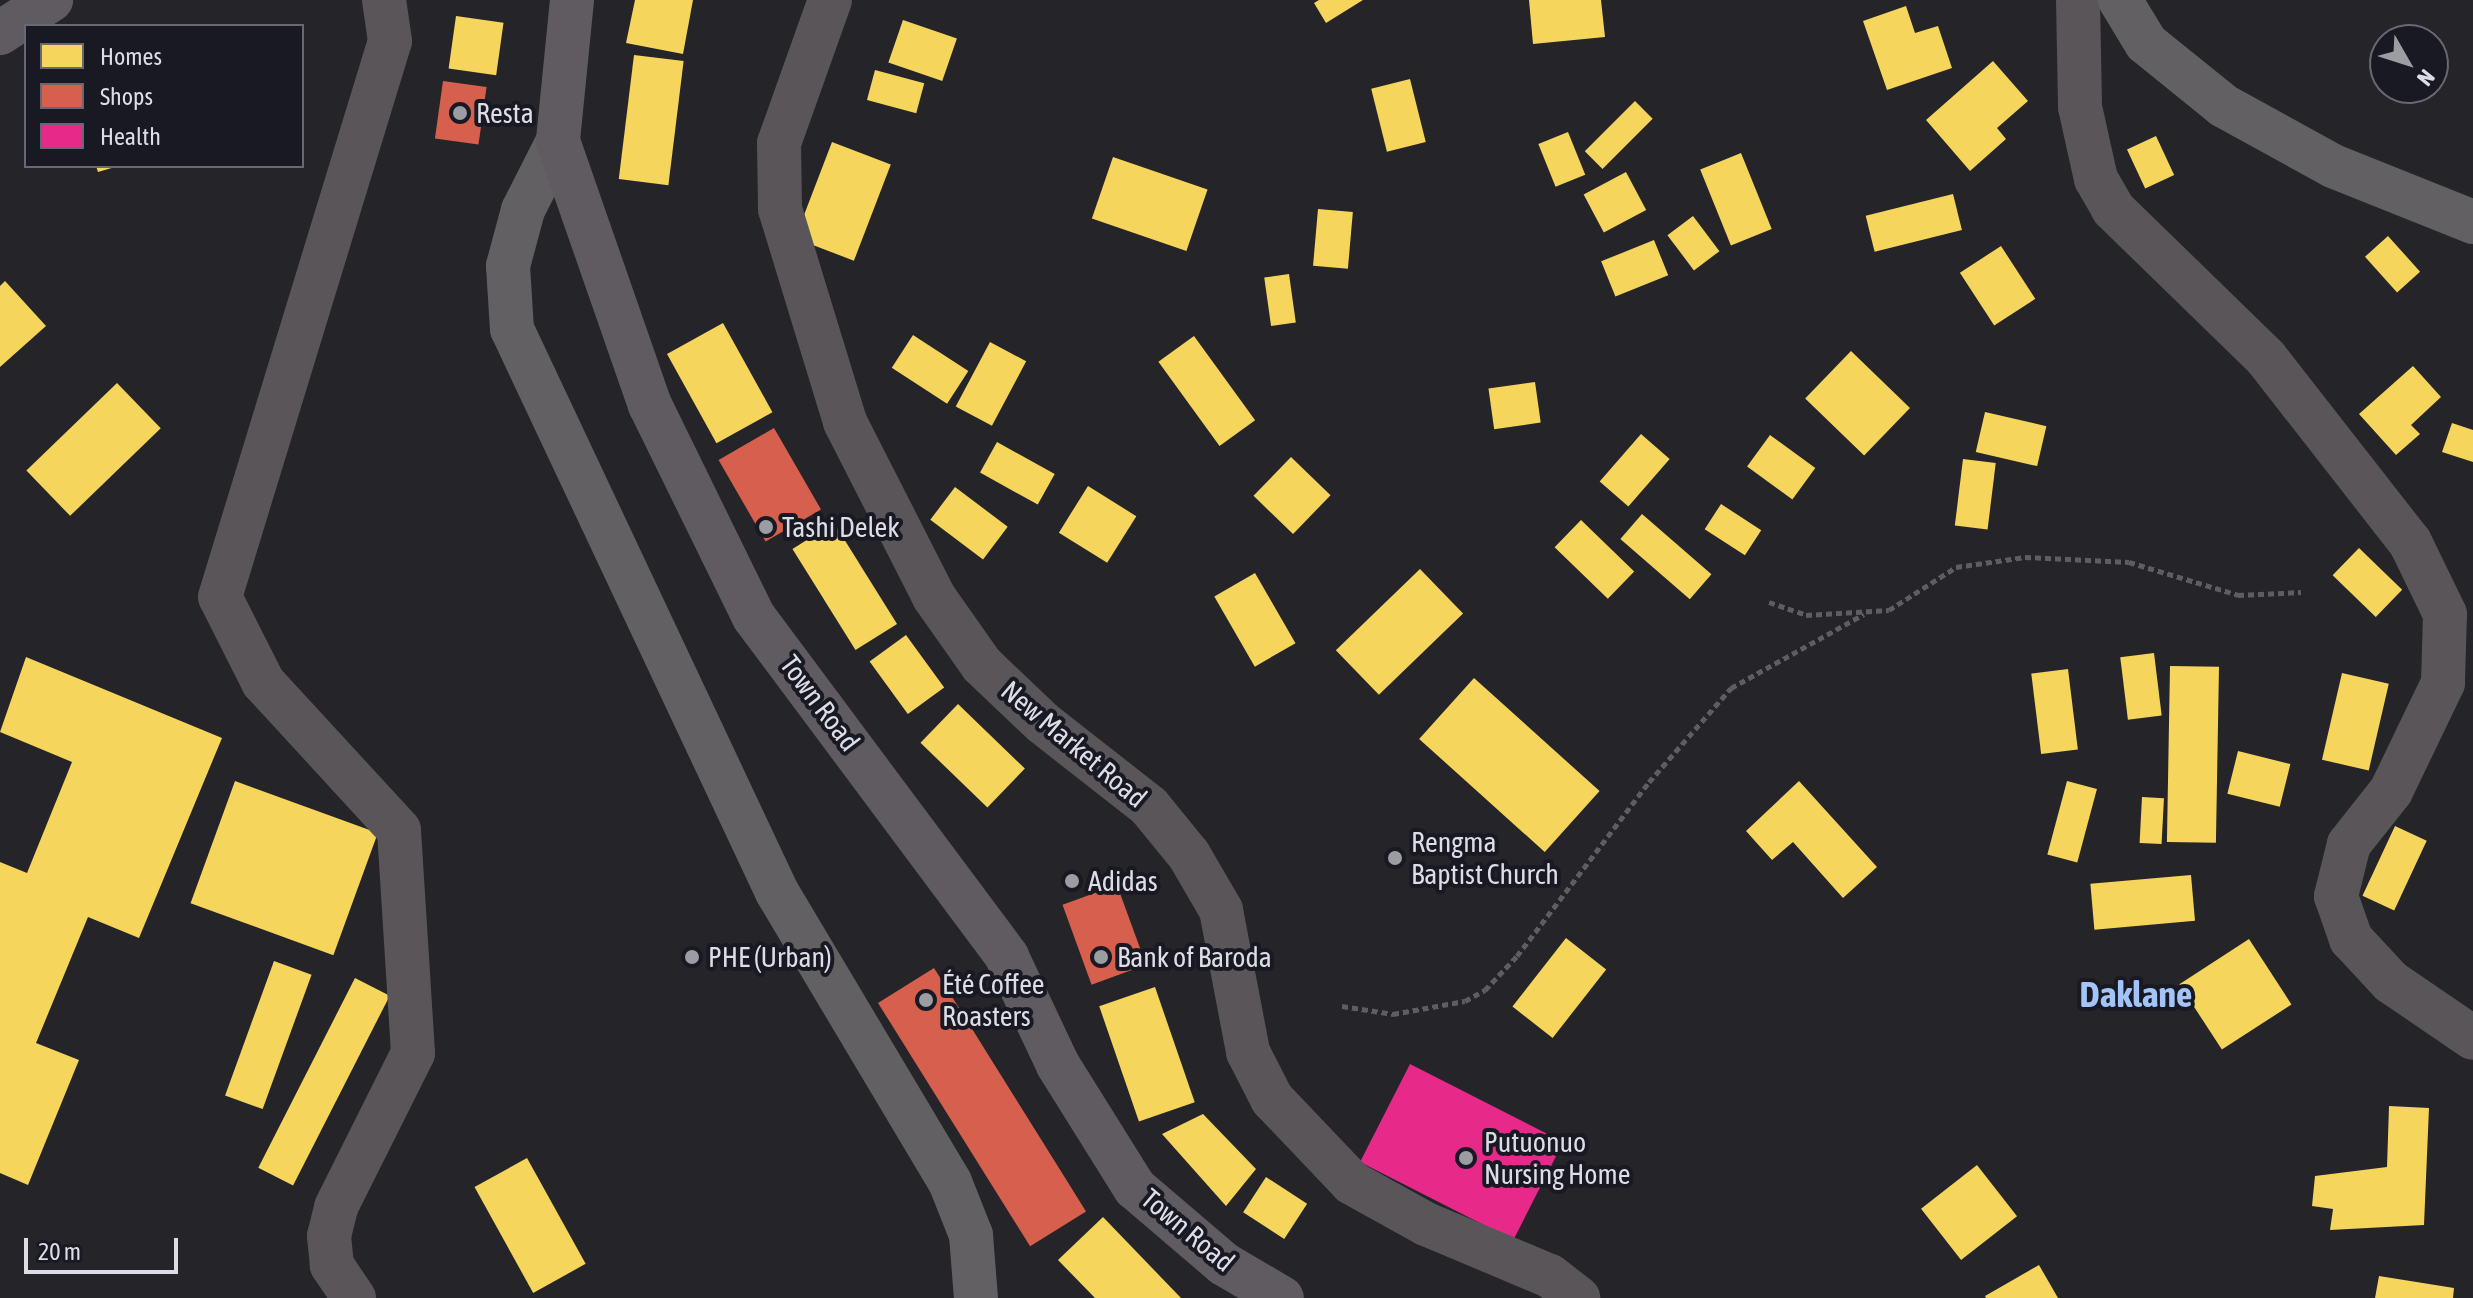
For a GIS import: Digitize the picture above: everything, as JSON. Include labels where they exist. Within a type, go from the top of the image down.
[{"type":"highway","points":[[0,33],[51,0]]},
{"type":"highway","name":"Town Road","points":[[572,0],[558,141],[650,405],[754,617],[1007,957],[1058,1065],[1135,1188],[1224,1264],[1282,1298]]},
{"type":"main road","points":[[2120,0],[2146,43],[2224,106],[2333,166],[2473,222]]},
{"type":"main road","points":[[558,141],[523,210],[508,266],[512,329],[777,892],[950,1182],[971,1235],[976,1298]]},
{"type":"street","points":[[354,1298],[332,1265],[329,1236],[336,1207],[413,1053],[399,830],[263,682],[220,597],[390,41],[384,0]]},
{"type":"street","name":"New Market Road","points":[[830,0],[779,143],[780,209],[845,422],[934,597],[982,665],[1043,723],[1149,806],[1189,855],[1221,910],[1248,1052],[1272,1099],[1352,1183],[1426,1224],[1550,1276],[1578,1298]]},
{"type":"street","points":[[2078,0],[2080,107],[2096,179],[2113,209],[2266,358],[2410,542],[2445,614],[2443,683],[2391,791],[2349,844],[2336,896],[2351,939],[2391,982],[2473,1038]]},
{"type":"path","points":[[1342,1006],[1393,1014],[1465,1001],[1485,990],[1517,956],[1649,782],[1731,688],[1864,614],[1914,598],[1956,567],[2025,557],[2129,562],[2238,595],[2301,592]]},
{"type":"path","points":[[1769,602],[1806,615],[1864,614]]},
{"type":"building: Homes","points":[[635,0],[693,0],[683,54],[626,43]]},
{"type":"building: Homes","points":[[1319,0],[1363,0],[1326,23],[1314,3]]},
{"type":"building: Homes","points":[[1529,0],[1601,0],[1605,37],[1533,44]]},
{"type":"building: Homes","points":[[1906,6],[1915,33],[1938,26],[1952,68],[1887,90],[1863,21]]},
{"type":"building: Homes","points":[[456,16],[504,23],[496,75],[449,68]]},
{"type":"building: Homes","points":[[903,20],[957,39],[942,81],[888,63]]},
{"type":"building: Homes","points":[[634,55],[684,61],[668,185],[619,179]]},
{"type":"building: Homes","points":[[1993,61],[2028,101],[1997,128],[2006,139],[1970,171],[1926,120]]},
{"type":"building: Homes","points":[[875,70],[924,83],[916,113],[867,100]]},
{"type":"building: Homes","points":[[1410,79],[1426,142],[1387,152],[1371,89]]},
{"type":"building: Homes","points":[[1635,101],[1653,119],[1602,169],[1585,151]]},
{"type":"building: Homes","points":[[1568,132],[1585,175],[1556,187],[1538,144]]},
{"type":"building: Homes","points":[[2156,136],[2174,175],[2145,188],[2127,150]]},
{"type":"building: Homes","points":[[832,142],[891,165],[854,261],[795,238]]},
{"type":"building: Homes","points":[[1741,153],[1772,229],[1731,246],[1700,169]]},
{"type":"building: Homes","points":[[1113,157],[1208,190],[1186,251],[1092,218]]},
{"type":"building: Homes","points":[[1626,172],[1646,210],[1604,233],[1584,195]]},
{"type":"building: Homes","points":[[1953,194],[1962,230],[1875,252],[1866,216]]},
{"type":"building: Homes","points":[[1318,209],[1353,212],[1348,269],[1313,266]]},
{"type":"building: Homes","points":[[1693,216],[1719,251],[1694,270],[1667,235]]},
{"type":"building: Homes","points":[[2388,236],[2420,272],[2397,292],[2365,257]]},
{"type":"building: Homes","points":[[1654,240],[1668,275],[1615,297],[1601,261]]},
{"type":"building: Homes","points":[[2001,246],[2035,299],[1994,326],[1960,273]]},
{"type":"building: Homes","points":[[1289,274],[1296,323],[1271,326],[1264,277]]},
{"type":"building: Homes","points":[[5,281],[46,326],[0,367],[0,286]]},
{"type":"building: Homes","points":[[723,323],[772,412],[716,443],[667,354]]},
{"type":"building: Homes","points":[[913,335],[968,371],[947,404],[892,368]]},
{"type":"building: Homes","points":[[1194,336],[1255,420],[1220,446],[1158,362]]},
{"type":"building: Homes","points":[[990,342],[1026,361],[992,426],[956,406]]},
{"type":"building: Homes","points":[[1851,351],[1910,408],[1864,455],[1805,398]]},
{"type":"building: Homes","points":[[2413,366],[2441,397],[2411,425],[2420,434],[2396,455],[2359,414]]},
{"type":"building: Homes","points":[[1535,382],[1541,423],[1494,429],[1488,389]]},
{"type":"building: Homes","points":[[117,383],[161,428],[70,516],[26,471]]},
{"type":"building: Homes","points":[[1985,412],[2046,426],[2037,466],[1976,452]]},
{"type":"building: Homes","points":[[2452,423],[2473,430],[2473,462],[2442,452]]},
{"type":"building: Homes","points":[[1641,434],[1670,459],[1628,506],[1600,482]]},
{"type":"building: Homes","points":[[1770,435],[1815,468],[1792,499],[1747,467]]},
{"type":"building: Homes","points":[[997,442],[1055,474],[1038,505],[980,473]]},
{"type":"building: Homes","points":[[1291,457],[1331,495],[1293,534],[1253,496]]},
{"type":"building: Homes","points":[[1963,459],[1996,463],[1988,530],[1955,526]]},
{"type":"building: Homes","points":[[1088,486],[1136,516],[1107,563],[1059,533]]},
{"type":"building: Homes","points":[[955,487],[1008,527],[983,559],[930,520]]},
{"type":"building: Homes","points":[[1721,504],[1761,530],[1745,555],[1705,529]]},
{"type":"building: Homes","points":[[1642,514],[1711,574],[1690,599],[1620,539]]},
{"type":"building: Homes","points":[[1581,520],[1634,571],[1608,599],[1555,547]]},
{"type":"building: Homes","points":[[834,523],[897,624],[856,650],[792,549]]},
{"type":"building: Homes","points":[[2359,548],[2402,590],[2376,617],[2333,575]]},
{"type":"building: Homes","points":[[1420,569],[1463,614],[1379,695],[1336,650]]},
{"type":"building: Homes","points":[[1255,573],[1296,643],[1255,667],[1214,596]]},
{"type":"building: Homes","points":[[906,635],[944,688],[908,714],[870,661]]},
{"type":"building: Homes","points":[[2154,653],[2162,716],[2128,720],[2120,657]]},
{"type":"building: Homes","points":[[26,657],[222,738],[139,938],[88,917],[36,1043],[79,1060],[28,1185],[0,1173],[0,862],[27,873],[72,762],[0,732]]},
{"type":"building: Homes","points":[[2170,666],[2219,667],[2216,843],[2167,842]]},
{"type":"building: Homes","points":[[2068,669],[2078,749],[2041,754],[2031,674]]},
{"type":"building: Homes","points":[[2342,673],[2389,684],[2369,771],[2322,760]]},
{"type":"building: Homes","points":[[1474,678],[1600,791],[1545,852],[1419,739]]},
{"type":"building: Homes","points":[[958,704],[1025,769],[987,807],[920,743]]},
{"type":"building: Homes","points":[[2238,751],[2290,764],[2280,807],[2227,794]]},
{"type":"building: Homes","points":[[235,781],[378,833],[333,955],[191,903]]},
{"type":"building: Homes","points":[[1799,781],[1877,867],[1843,898],[1793,842],[1772,860],[1746,831]]},
{"type":"building: Homes","points":[[2067,781],[2097,789],[2077,862],[2047,854]]},
{"type":"building: Homes","points":[[2142,797],[2164,798],[2162,844],[2140,843]]},
{"type":"building: Homes","points":[[2395,826],[2427,841],[2394,911],[2362,896]]},
{"type":"building: Homes","points":[[2191,875],[2195,921],[2094,930],[2090,884]]},
{"type":"building: Homes","points":[[1566,938],[1606,969],[1553,1038],[1512,1007]]},
{"type":"building: Homes","points":[[2249,939],[2291,1004],[2222,1050],[2179,984]]},
{"type":"building: Homes","points":[[274,961],[312,975],[263,1109],[225,1095]]},
{"type":"building: Homes","points":[[355,978],[390,996],[293,1185],[258,1168]]},
{"type":"building: Homes","points":[[1155,987],[1195,1102],[1139,1122],[1099,1006]]},
{"type":"building: Homes","points":[[2389,1106],[2429,1108],[2424,1225],[2330,1230],[2333,1209],[2312,1206],[2315,1176],[2387,1167]]},
{"type":"building: Homes","points":[[1203,1114],[1256,1169],[1226,1206],[1162,1134]]},
{"type":"building: Homes","points":[[527,1158],[586,1264],[533,1293],[475,1187]]},
{"type":"building: Homes","points":[[1977,1165],[2017,1216],[1961,1260],[1921,1209]]},
{"type":"building: Homes","points":[[1266,1177],[1307,1204],[1284,1239],[1243,1212]]},
{"type":"building: Homes","points":[[1103,1217],[1181,1298],[1095,1298],[1058,1260]]},
{"type":"building: Homes","points":[[2039,1265],[2058,1298],[1986,1298],[1985,1296]]},
{"type":"building: Homes","points":[[2379,1276],[2454,1288],[2453,1298],[2375,1298]]},
{"type":"building: Shops","name":"Resta","points":[[443,81],[487,87],[478,145],[435,138]]},
{"type":"building: Shops","points":[[774,428],[821,509],[766,541],[719,460]]},
{"type":"building: Shops","points":[[1117,885],[1146,965],[1092,985],[1062,905]]},
{"type":"building: Shops","points":[[934,968],[1086,1211],[1030,1246],[878,1003]]},
{"type":"building: Health","points":[[1410,1064],[1563,1142],[1513,1240],[1360,1162]]},
{"type":"place","name":"Resta","points":[[460,113]]},
{"type":"place","name":"Tashi Delek","points":[[766,527]]},
{"type":"place","name":"Rengma Baptist Church","points":[[1395,858]]},
{"type":"place","name":"Adidas","points":[[1072,881]]},
{"type":"place","name":"PHE (Urban)","points":[[692,957]]},
{"type":"place","name":"Bank of Baroda","points":[[1101,957]]},
{"type":"place","name":"Été Coffee Roasters","points":[[926,1000]]},
{"type":"place","name":"Putuonuo Nursing Home","points":[[1466,1158]]},
{"type":"district","name":"Daklane","points":[[2136,995]]}]
